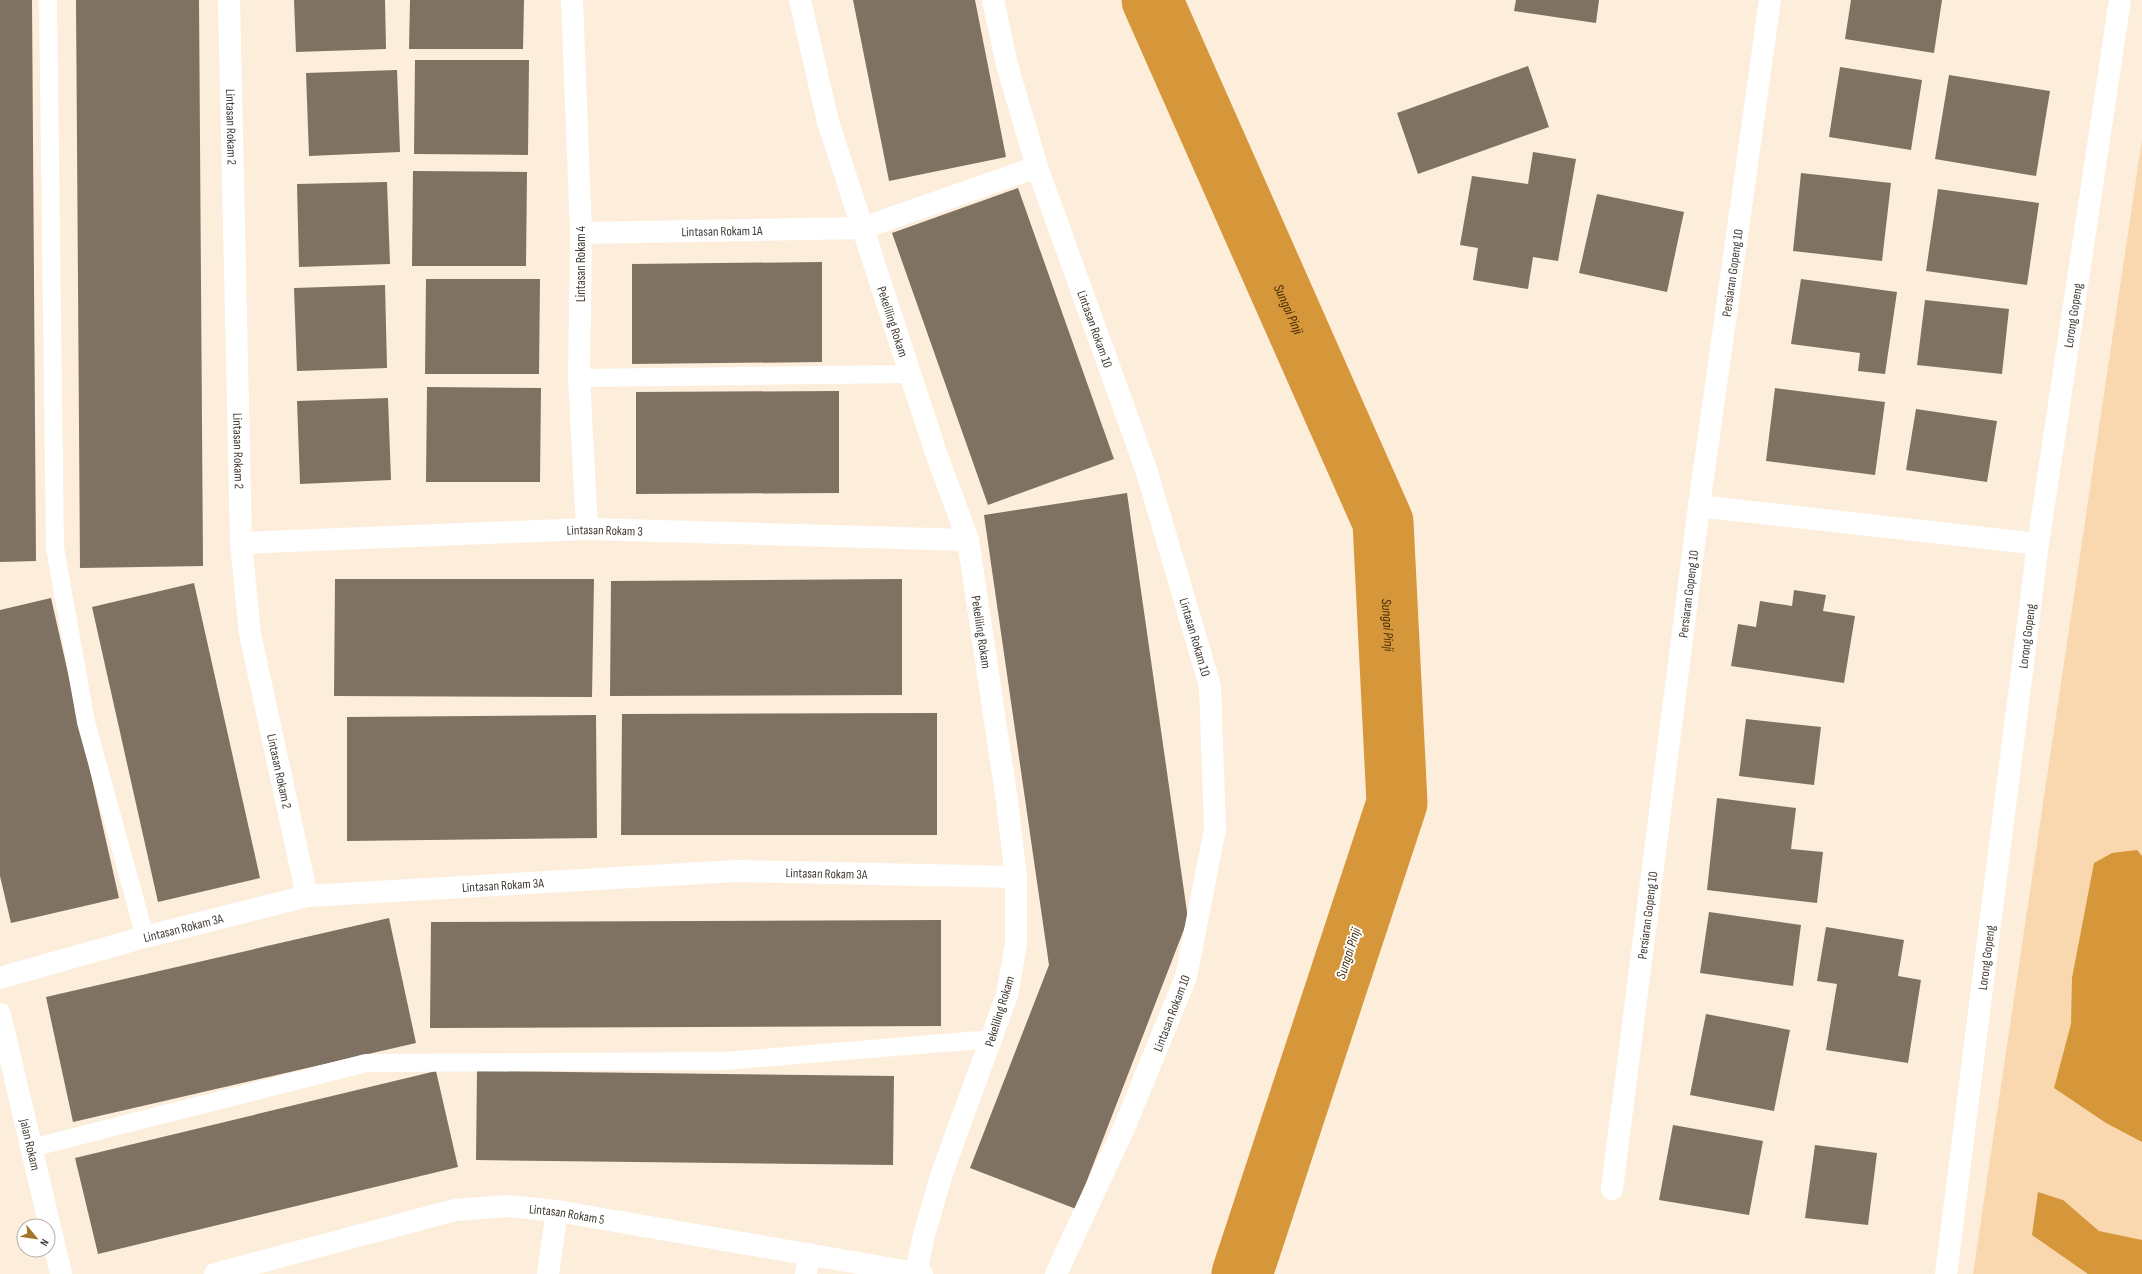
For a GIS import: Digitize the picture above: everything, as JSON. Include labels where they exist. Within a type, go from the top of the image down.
[{"type":"street","name":"Lintasan Rokam 2","points":[[229,0],[241,543],[250,634],[307,896]]},
{"type":"street","name":"Lintasan Rokam 4","points":[[572,0],[580,233],[579,378],[587,529]]},
{"type":"street","name":"Pekeliling Rokam","points":[[800,0],[828,122],[910,374],[968,540],[1007,801],[1016,877],[1016,944],[1007,995],[942,1173],[924,1235],[919,1273]]},
{"type":"street","name":"Lintasan Rokam 10","points":[[993,0],[1007,65],[1037,167],[1146,469],[1210,686],[1215,829],[1186,978],[1124,1128],[1056,1274]]},
{"type":"street","name":"Persiaran Gopeng 10","points":[[1612,1188],[1699,506],[1770,0]]},
{"type":"street","name":"Lorong Gopeng","points":[[1946,1274],[2038,544],[2120,0]]},
{"type":"street","name":"Lintasan Rokam 1A","points":[[580,233],[863,228],[1037,167]]},
{"type":"street","points":[[1699,506],[2038,544]]},
{"type":"street","name":"Lintasan Rokam 3","points":[[241,543],[587,529],[968,540]]},
{"type":"street","name":"Lintasan Rokam 3A","points":[[0,978],[145,937],[307,896],[736,871],[1016,877]]},
{"type":"street","name":"Jalan Rokam","points":[[0,1014],[61,1274]]},
{"type":"street","name":"Lintasan Rokam 5","points":[[215,1274],[455,1210],[508,1206],[557,1211],[808,1264],[919,1273]]},
{"type":"street","points":[[548,1274],[557,1211]]},
{"type":"lane","points":[[48,0],[55,548],[86,722],[145,937]]},
{"type":"lane","points":[[579,378],[910,374]]},
{"type":"lane","points":[[31,1148],[366,1063],[726,1061],[992,1039]]},
{"type":"shaded area","points":[[2142,139],[2142,1274],[1973,1274]]},
{"type":"shaded area","points":[[2137,850],[2142,856],[2142,1142],[2106,1123],[2054,1088],[2071,1024],[2072,978],[2094,863],[2112,853]]},
{"type":"shaded area","points":[[2038,1192],[2063,1200],[2099,1231],[2142,1240],[2142,1274],[2088,1274],[2032,1235]]},
{"type":"building","points":[[0,0],[32,0],[36,561],[0,562]]},
{"type":"building","points":[[76,0],[199,0],[203,566],[80,568]]},
{"type":"building","points":[[294,0],[385,0],[386,49],[296,52]]},
{"type":"building","points":[[410,0],[524,0],[523,49],[409,49]]},
{"type":"building","points":[[853,0],[975,0],[1006,157],[889,181]]},
{"type":"building","points":[[1516,0],[1599,0],[1596,23],[1514,11]]},
{"type":"building","points":[[1851,0],[1942,0],[1934,53],[1845,39]]},
{"type":"building","points":[[415,60],[529,60],[528,155],[414,154]]},
{"type":"building","points":[[1528,66],[1549,127],[1418,174],[1397,113]]},
{"type":"building","points":[[1840,67],[1922,80],[1911,150],[1829,137]]},
{"type":"building","points":[[397,70],[400,152],[309,156],[306,73]]},
{"type":"building","points":[[1949,75],[2050,91],[2036,176],[1935,159]]},
{"type":"building","points":[[1533,152],[1576,159],[1558,261],[1533,257],[1528,289],[1473,280],[1478,248],[1460,245],[1472,176],[1528,184]]},
{"type":"building","points":[[413,171],[527,172],[526,266],[412,266]]},
{"type":"building","points":[[1801,173],[1891,183],[1882,261],[1793,251]]},
{"type":"building","points":[[387,182],[390,264],[299,267],[297,184]]},
{"type":"building","points":[[1018,188],[1114,459],[988,505],[892,233]]},
{"type":"building","points":[[1938,189],[2039,203],[2027,285],[1926,271]]},
{"type":"building","points":[[1597,194],[1684,212],[1667,292],[1579,273]]},
{"type":"building","points":[[822,262],[822,362],[632,364],[632,264]]},
{"type":"building","points":[[426,279],[540,279],[539,374],[425,374]]},
{"type":"building","points":[[1801,279],[1897,292],[1885,374],[1858,371],[1860,353],[1791,344]]},
{"type":"building","points":[[385,285],[387,368],[297,371],[294,288]]},
{"type":"building","points":[[1925,300],[2009,309],[2002,374],[1917,365]]},
{"type":"building","points":[[427,387],[541,388],[540,482],[426,482]]},
{"type":"building","points":[[1775,388],[1885,402],[1875,475],[1766,461]]},
{"type":"building","points":[[839,391],[839,493],[636,494],[636,392]]},
{"type":"building","points":[[388,398],[391,480],[300,484],[297,401]]},
{"type":"building","points":[[1916,409],[1997,421],[1987,482],[1906,470]]},
{"type":"building","points":[[1127,493],[1188,919],[1076,1209],[970,1168],[1049,965],[984,515]]},
{"type":"building","points":[[335,579],[594,579],[592,697],[334,696]]},
{"type":"building","points":[[902,579],[902,695],[610,696],[611,581]]},
{"type":"building","points":[[194,583],[260,878],[158,902],[92,607]]},
{"type":"building","points":[[1794,590],[1826,595],[1823,611],[1855,616],[1844,683],[1731,666],[1738,624],[1756,627],[1760,601],[1792,606]]},
{"type":"building","points":[[51,598],[119,898],[11,923],[0,876],[0,610]]},
{"type":"building","points":[[937,713],[937,835],[621,835],[622,714]]},
{"type":"building","points":[[596,715],[597,838],[347,841],[347,717]]},
{"type":"building","points":[[1746,719],[1821,727],[1814,785],[1739,776]]},
{"type":"building","points":[[1717,798],[1796,808],[1791,849],[1823,852],[1817,903],[1707,890]]},
{"type":"building","points":[[1709,912],[1801,925],[1793,986],[1700,973]]},
{"type":"building","points":[[389,918],[416,1043],[73,1122],[46,997]]},
{"type":"building","points":[[941,920],[941,1026],[430,1028],[431,922]]},
{"type":"building","points":[[1826,927],[1904,940],[1898,976],[1921,980],[1908,1063],[1826,1050],[1837,984],[1817,981]]},
{"type":"building","points":[[1706,1014],[1790,1030],[1774,1111],[1690,1095]]},
{"type":"building","points":[[436,1071],[458,1167],[98,1254],[75,1158]]},
{"type":"building","points":[[477,1071],[894,1076],[893,1165],[476,1160]]},
{"type":"building","points":[[1673,1125],[1763,1141],[1749,1215],[1659,1200]]},
{"type":"building","points":[[1815,1145],[1877,1153],[1868,1225],[1805,1218]]},
{"type":"waterway","name":"Sungai Pinji","points":[[1152,0],[1383,522],[1397,803],[1242,1274]]}]
